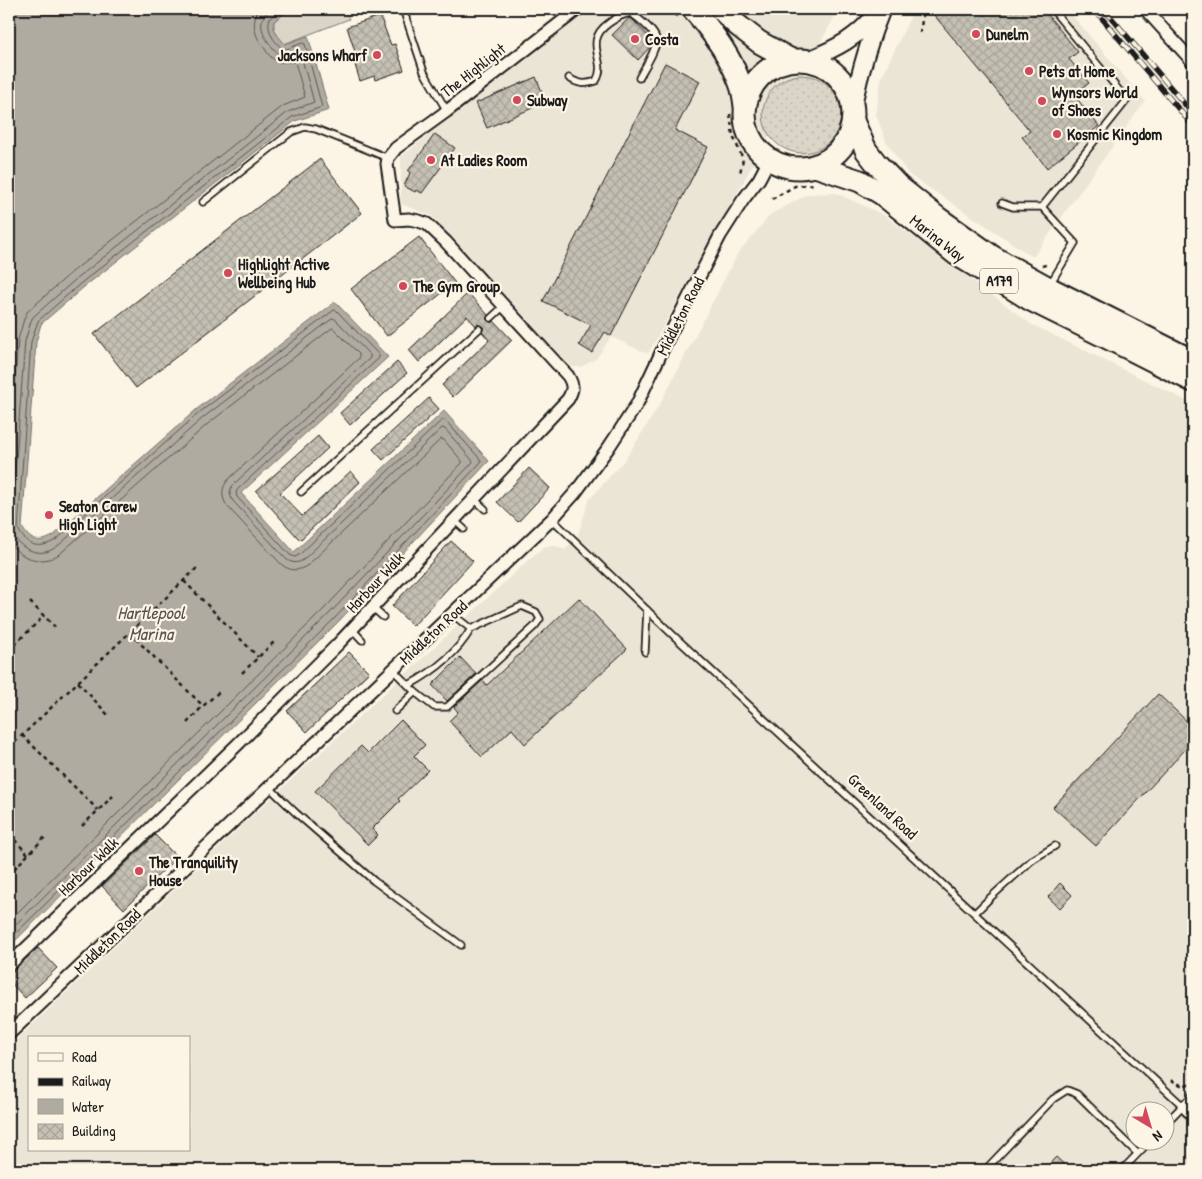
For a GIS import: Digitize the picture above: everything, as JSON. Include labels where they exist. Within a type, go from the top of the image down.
[{"type":"highway","name":"A179","points":[[721,9],[759,42],[799,60],[824,66],[837,75],[847,89],[853,113],[849,136],[841,149],[829,159],[818,175],[769,160]]},
{"type":"highway","points":[[687,14],[708,26],[729,57],[741,84],[737,108],[750,136],[758,149],[769,160]]},
{"type":"highway","points":[[737,108],[761,76],[775,66],[799,60]]},
{"type":"highway","name":"Marina Way","points":[[853,113],[866,150],[876,163],[898,186],[938,218],[993,257],[1047,288],[1193,362]]},
{"type":"highway","name":"Marina Way","points":[[818,175],[860,180],[882,194],[956,254],[1031,300],[1193,381]]},
{"type":"main road","points":[[799,60],[826,53],[853,38],[881,9]]},
{"type":"main road","points":[[853,113],[862,67],[881,9]]},
{"type":"street","name":"The Highlight","points":[[388,158],[396,148],[447,111],[578,9]]},
{"type":"street","points":[[1145,9],[1193,62]]},
{"type":"street","name":"Harbour Walk","points":[[9,965],[238,744],[373,608],[557,411],[572,392],[572,382],[568,376],[446,242],[427,224],[419,220],[395,220],[387,169],[388,158]]},
{"type":"street","name":"Middleton Road","points":[[9,1034],[552,519],[575,493],[609,448],[637,404],[720,236],[759,179],[769,160]]},
{"type":"street","name":"Greenland Road","points":[[1184,1106],[1193,1115]]},
{"type":"lane","points":[[403,9],[424,72],[447,111]]},
{"type":"lane","points":[[1042,207],[1127,100],[1052,9]]},
{"type":"lane","points":[[569,78],[577,83],[584,84],[596,81],[600,70],[596,44],[598,33],[617,17],[625,13],[631,13],[640,19],[656,38],[657,45],[639,78]]},
{"type":"lane","points":[[203,202],[291,132],[305,127],[316,129],[388,158]]},
{"type":"lane","points":[[1002,203],[1012,207],[1042,207],[1075,243],[1047,288]]},
{"type":"lane","points":[[491,318],[504,306]]},
{"type":"lane","points":[[301,492],[479,329]]},
{"type":"lane","points":[[474,499],[486,509]]},
{"type":"lane","name":"Greenland Road","points":[[552,519],[647,610],[1184,1106]]},
{"type":"lane","points":[[454,520],[464,529]]},
{"type":"lane","points":[[393,670],[415,692],[434,707],[447,707],[535,626],[540,619],[536,612],[522,606],[471,629],[456,649],[441,663],[425,676],[409,685]]},
{"type":"lane","points":[[373,608],[383,617]]},
{"type":"lane","points":[[645,652],[647,610]]},
{"type":"lane","points":[[452,614],[471,629]]},
{"type":"lane","points":[[352,629],[362,640]]},
{"type":"lane","points":[[395,711],[415,692]]},
{"type":"lane","points":[[269,787],[374,881],[461,945]]},
{"type":"lane","points":[[975,913],[1032,860],[1055,846]]},
{"type":"lane","points":[[986,1170],[1053,1099],[1067,1090],[1076,1094],[1137,1153],[1122,1170]]},
{"type":"lane","points":[[1174,1116],[1193,1096]]},
{"type":"path","points":[[668,9],[687,14]]},
{"type":"path","points":[[920,9],[923,14],[920,33]]},
{"type":"path","points":[[737,108],[733,136],[743,159],[740,173]]},
{"type":"path","points":[[772,199],[795,186],[810,184],[818,175]]},
{"type":"path","points":[[9,748],[199,566]]},
{"type":"path","points":[[184,581],[258,657]]},
{"type":"path","points":[[30,602],[55,627]]},
{"type":"path","points":[[9,650],[44,616]]},
{"type":"path","points":[[130,632],[203,706]]},
{"type":"path","points":[[242,673],[276,640]]},
{"type":"path","points":[[78,682],[108,715]]},
{"type":"path","points":[[187,723],[220,692]]},
{"type":"path","points":[[22,735],[98,810]]},
{"type":"path","points":[[82,826],[113,796]]},
{"type":"path","points":[[9,834],[28,854]]},
{"type":"path","points":[[14,869],[45,837]]},
{"type":"path","points":[[1171,1080],[1183,1086],[1193,1082]]},
{"type":"shaded area","points":[[291,9],[344,9],[349,19],[284,44],[275,31],[274,21]]},
{"type":"shaded area","points":[[583,9],[839,9],[648,354],[611,337],[596,359],[581,367],[573,367],[562,360],[486,280],[432,216],[401,204],[401,157]]},
{"type":"shaded area","points":[[914,9],[1067,9],[1145,101],[1033,257],[908,174],[886,141],[876,115],[881,79]]},
{"type":"shaded area","points":[[802,75],[817,78],[830,86],[838,99],[841,114],[838,129],[830,142],[817,150],[802,153],[787,150],[774,142],[766,129],[763,114],[766,99],[774,86],[787,78]]},
{"type":"shaded area","points":[[836,193],[884,215],[1031,324],[1193,404],[1193,1170],[9,1170],[9,1047],[250,818],[535,554],[545,546],[556,546],[565,550],[578,535],[589,500],[626,458],[659,406],[738,253],[771,214],[808,194]]},
{"type":"water","name":"Hartlepool Marina","points":[[9,9],[291,9],[274,21],[275,31],[285,44],[308,36],[329,110],[295,121],[84,287],[41,324],[36,342],[22,527],[31,538],[43,540],[53,536],[197,409],[335,302],[388,357],[241,493],[294,552],[444,411],[489,461],[338,622],[9,947]]},
{"type":"building","points":[[929,9],[1043,9],[1078,52],[1069,59],[1089,83],[1074,95],[1099,126],[1047,168],[1022,137],[1030,131]]},
{"type":"building","name":"Jacksons Wharf","points":[[380,16],[391,45],[395,44],[404,70],[375,80],[374,76],[360,81],[355,65],[359,64],[347,27]]},
{"type":"building","points":[[629,18],[651,39],[649,48],[638,60],[612,35]]},
{"type":"building","points":[[665,63],[700,81],[675,130],[708,147],[611,336],[605,332],[592,353],[579,345],[591,325],[543,301]]},
{"type":"building","points":[[536,77],[546,102],[487,128],[476,103]]},
{"type":"building","name":"At Ladies Room","points":[[435,134],[455,148],[422,193],[416,190],[415,192],[404,186],[410,173],[408,171]]},
{"type":"building","name":"Highlight Active Wellbeing Hub","points":[[320,159],[362,213],[136,388],[94,334]]},
{"type":"building","name":"The Gym Group","points":[[419,237],[455,283],[387,336],[351,289]]},
{"type":"building","points":[[468,293],[488,315],[486,319],[492,323],[494,321],[512,340],[453,397],[442,385],[489,340],[482,332],[484,328],[478,324],[476,326],[467,316],[419,362],[409,350]]},
{"type":"building","points":[[397,362],[407,373],[350,425],[340,413]]},
{"type":"building","points":[[429,398],[439,409],[383,460],[373,449]]},
{"type":"building","points":[[318,436],[328,448],[280,493],[302,516],[351,471],[360,482],[300,540],[256,491]]},
{"type":"building","points":[[529,468],[550,488],[518,522],[497,502]]},
{"type":"building","points":[[451,541],[473,561],[413,626],[392,606]]},
{"type":"building","points":[[579,598],[627,649],[525,744],[512,729],[482,757],[449,721],[458,712],[454,707],[483,680],[487,685]]},
{"type":"building","points":[[349,652],[369,672],[307,732],[287,711]]},
{"type":"building","points":[[460,657],[476,674],[447,701],[432,685]]},
{"type":"building","points":[[1158,694],[1193,727],[1193,741],[1096,846],[1053,807]]},
{"type":"building","points":[[401,720],[425,745],[414,756],[428,770],[398,799],[400,801],[372,829],[378,835],[368,845],[315,791],[361,746],[368,753]]},
{"type":"building","name":"The Tranquility House","points":[[155,835],[177,857],[124,909],[102,886]]},
{"type":"building","points":[[1060,883],[1072,895],[1060,908],[1048,897]]},
{"type":"building","points":[[38,948],[57,968],[25,998],[9,981],[9,974]]},
{"type":"building","points":[[1056,1157],[1070,1170],[1043,1170]]},
{"type":"railway","points":[[1094,9],[1193,126]]},
{"type":"railway","points":[[1104,9],[1193,114]]},
{"type":"place","name":"Dunelm","points":[[976,34]]},
{"type":"place","name":"Costa","points":[[635,39]]},
{"type":"place","name":"Jacksons Wharf","points":[[377,55]]},
{"type":"place","name":"Pets at Home","points":[[1029,71]]},
{"type":"place","name":"Subway","points":[[517,100]]},
{"type":"place","name":"Wynsors World of Shoes","points":[[1042,101]]},
{"type":"place","name":"Kosmic Kingdom","points":[[1057,134]]},
{"type":"place","name":"At Ladies Room","points":[[431,160]]},
{"type":"place","name":"Highlight Active Wellbeing Hub","points":[[228,273]]},
{"type":"place","name":"The Gym Group","points":[[403,286]]},
{"type":"place","name":"Seaton Carew High Light","points":[[49,515]]},
{"type":"place","name":"The Tranquility House","points":[[139,871]]}]
